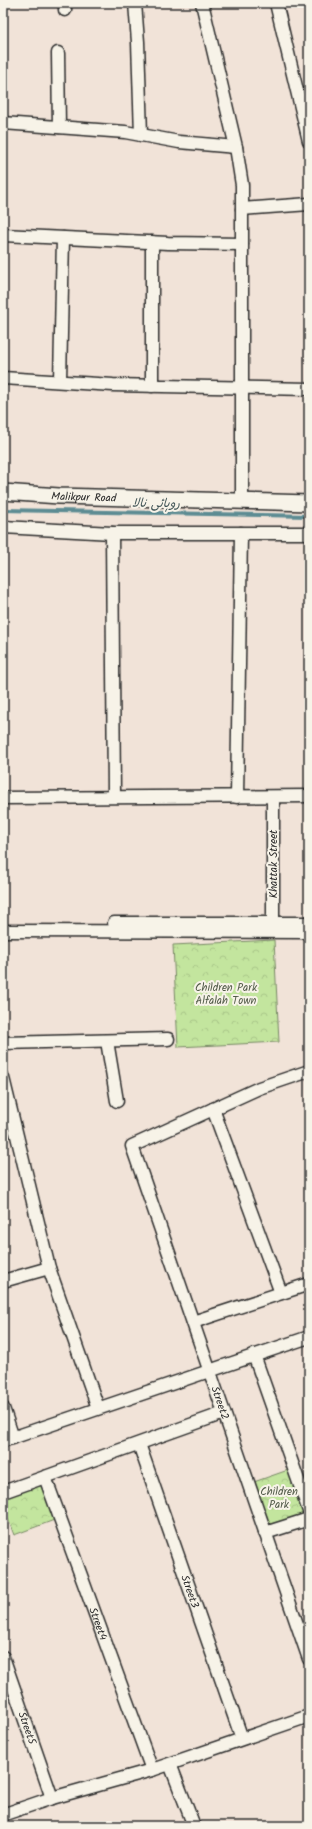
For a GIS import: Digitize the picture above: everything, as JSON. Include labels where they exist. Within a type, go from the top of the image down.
[{"type":"street","points":[[135,3],[138,42],[141,135]]},
{"type":"street","points":[[202,3],[236,148],[242,186],[242,502]]},
{"type":"street","points":[[276,3],[309,141]]},
{"type":"street","points":[[58,53],[59,127]]},
{"type":"street","points":[[3,123],[125,132],[179,142],[236,148]]},
{"type":"street","points":[[242,208],[309,204]]},
{"type":"street","points":[[3,235],[152,242],[242,244]]},
{"type":"street","points":[[60,381],[63,238]]},
{"type":"street","points":[[152,242],[152,386]]},
{"type":"street","points":[[3,378],[152,386],[309,388]]},
{"type":"street","name":"Malikpur Road","points":[[3,492],[59,496],[309,503]]},
{"type":"street","points":[[3,527],[112,533],[309,533]]},
{"type":"street","points":[[112,533],[114,796]]},
{"type":"street","points":[[237,797],[241,533]]},
{"type":"street","points":[[3,798],[114,796],[309,796]]},
{"type":"street","name":"Khattak Street","points":[[273,797],[273,928]]},
{"type":"street","points":[[3,923],[273,928],[309,932]]},
{"type":"street","points":[[3,931],[273,928],[309,923]]},
{"type":"street","points":[[3,1043],[168,1039]]},
{"type":"street","points":[[107,1041],[117,1101]]},
{"type":"street","points":[[280,1293],[213,1109],[259,1088],[309,1071]]},
{"type":"street","points":[[3,1078],[49,1268],[98,1408]]},
{"type":"street","name":"Street2","points":[[213,1109],[132,1146],[309,1659]]},
{"type":"street","points":[[3,1281],[49,1268]]},
{"type":"street","points":[[193,1322],[309,1284]]},
{"type":"street","points":[[3,1408],[8,1440],[309,1337]]},
{"type":"street","points":[[254,1355],[309,1511]]},
{"type":"street","points":[[3,1492],[224,1413]]},
{"type":"street","name":"Street3","points":[[139,1444],[243,1738]]},
{"type":"street","name":"Street4","points":[[45,1477],[152,1770]]},
{"type":"street","points":[[265,1533],[309,1519]]},
{"type":"street","name":"Street5","points":[[3,1657],[52,1798]]},
{"type":"street","points":[[3,1812],[6,1814],[52,1798],[152,1770],[309,1716]]},
{"type":"street","points":[[170,1764],[194,1826]]},
{"type":"green space","name":"Children Park Alfalah Town","points":[[274,940],[279,1042],[178,1047],[173,945]]},
{"type":"green space","name":"Children Park","points":[[291,1469],[307,1513],[268,1525],[251,1483]]},
{"type":"green space","points":[[43,1482],[57,1519],[14,1535],[8,1519],[3,1520],[3,1497]]},
{"type":"waterway","name":"روہائی نالا","points":[[3,510],[309,516]]}]
